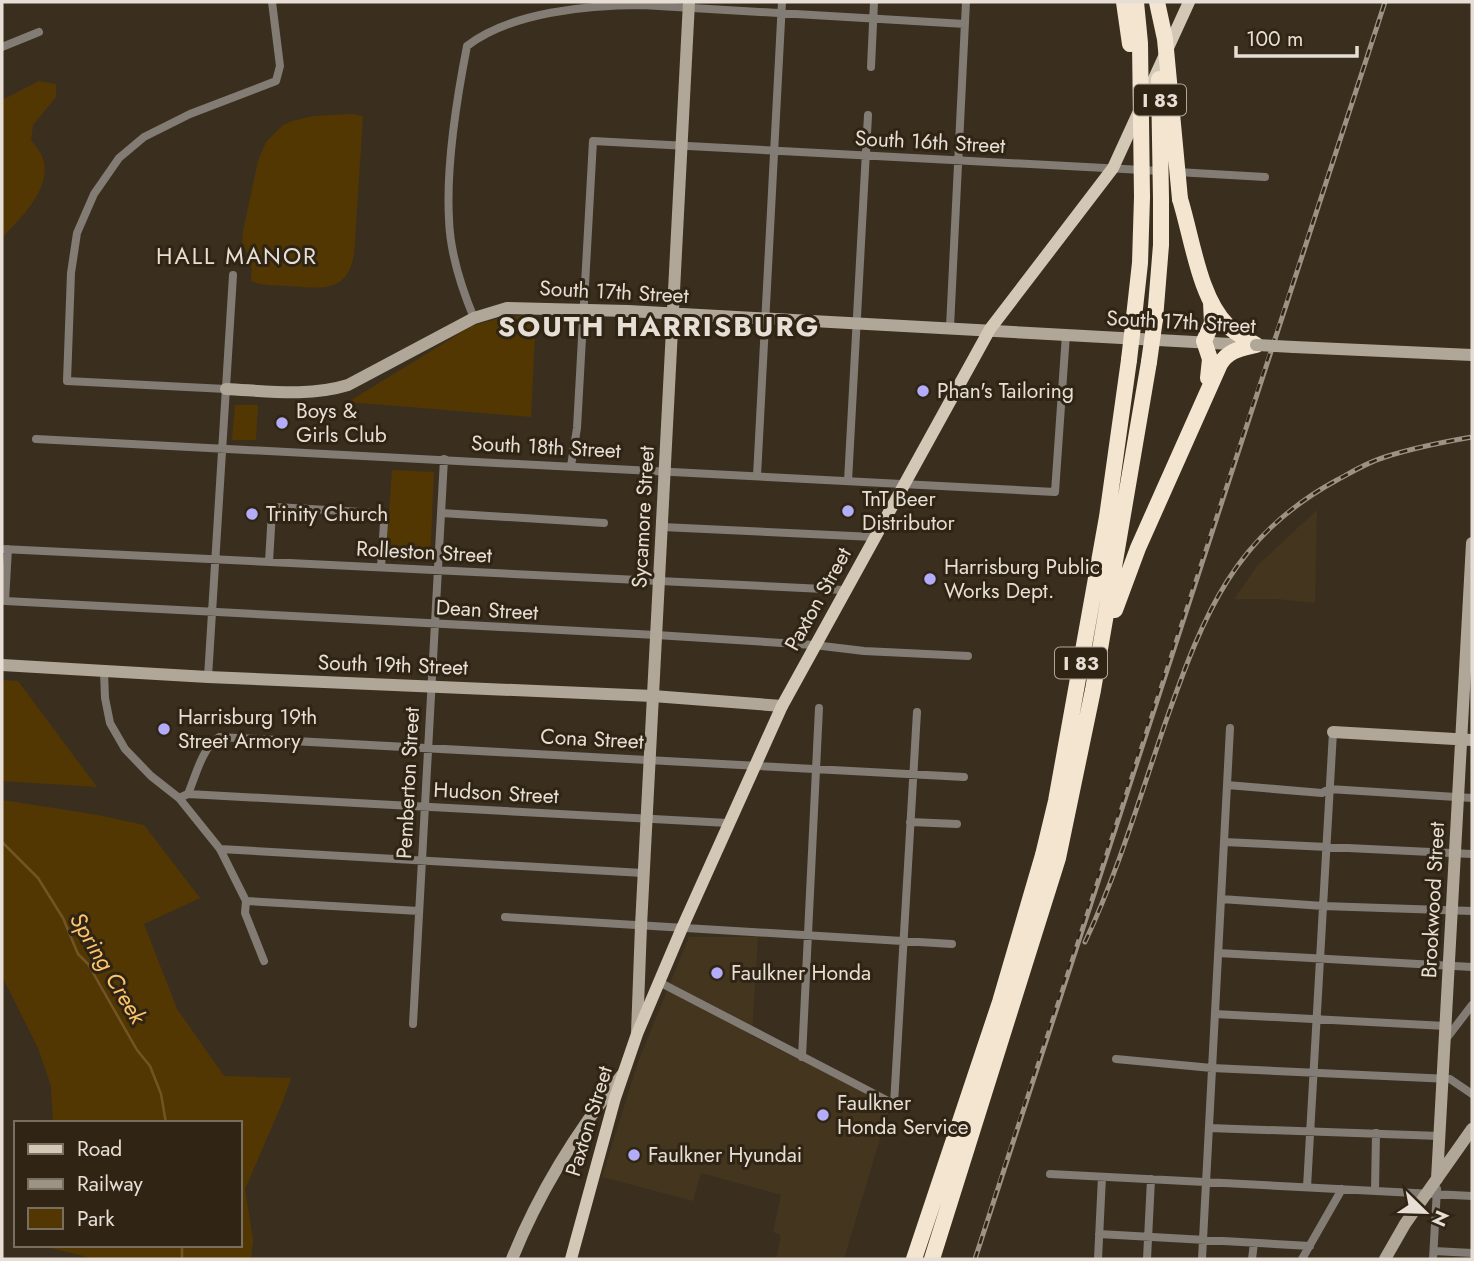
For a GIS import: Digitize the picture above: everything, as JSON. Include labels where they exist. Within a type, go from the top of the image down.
[{"type":"highway","points":[[1124,2],[1139,103],[1143,168]]},
{"type":"highway","name":"I 83","points":[[914,1259],[1000,1002],[1044,855],[1107,517],[1140,262],[1143,168],[1140,43],[1136,2]]},
{"type":"highway","points":[[1156,2],[1165,39],[1180,198],[1191,246],[1220,316],[1230,328],[1256,345]]},
{"type":"highway","name":"I 83","points":[[932,1259],[1058,858],[1093,690],[1155,319],[1161,244],[1161,136],[1156,2]]},
{"type":"highway","points":[[1195,424],[1204,398],[1210,366],[1204,341],[1212,323],[1210,296]]},
{"type":"highway","points":[[1093,690],[1125,580],[1220,364],[1226,355],[1256,345]]},
{"type":"main road","name":"Paxton Street","points":[[571,1259],[592,1177],[637,1034],[782,706],[990,329],[1113,168],[1189,2]]},
{"type":"street","name":"South 17th Street","points":[[272,2],[279,66],[276,81],[190,114],[144,137],[119,158],[94,194],[77,233],[71,273],[67,381],[310,392],[335,389],[356,381],[474,318],[507,308],[673,313],[1472,355]]},
{"type":"street","points":[[757,476],[782,2]]},
{"type":"street","points":[[871,67],[874,2]]},
{"type":"street","points":[[950,327],[966,2]]},
{"type":"street","points":[[474,318],[461,287],[449,221],[448,195],[460,83],[467,46],[481,35],[558,11],[599,5],[689,6],[965,24]]},
{"type":"street","name":"Sycamore Street","points":[[637,1034],[640,926],[689,6]]},
{"type":"street","points":[[2,47],[40,32]]},
{"type":"street","points":[[848,481],[868,115]]},
{"type":"street","name":"South 16th Street","points":[[584,309],[593,142],[1265,177]]},
{"type":"street","points":[[208,677],[233,275]]},
{"type":"street","points":[[571,466],[577,428],[584,309]]},
{"type":"street","name":"South 18th Street","points":[[36,439],[1055,492],[1066,334]]},
{"type":"street","name":"Pemberton Street","points":[[413,1024],[444,459]]},
{"type":"street","points":[[269,562],[272,511],[276,507],[377,513],[382,516],[384,523],[382,566]]},
{"type":"street","points":[[441,513],[604,523]]},
{"type":"street","points":[[662,527],[874,537]]},
{"type":"street","name":"Brookwood Street","points":[[1437,1178],[1458,797],[1467,739],[1472,543]]},
{"type":"street","name":"Rolleston Street","points":[[5,549],[844,590]]},
{"type":"street","name":"Dean Street","points":[[5,549],[5,601],[656,635],[968,656]]},
{"type":"street","name":"South 19th Street","points":[[2,665],[208,677],[653,696],[782,706]]},
{"type":"street","points":[[104,671],[105,698],[110,723],[125,749],[151,776],[179,798],[220,849],[246,901],[245,913],[264,961]]},
{"type":"street","points":[[802,1057],[819,708]]},
{"type":"street","points":[[659,982],[894,1104],[917,712]]},
{"type":"street","points":[[1202,1259],[1230,728]]},
{"type":"street","points":[[1307,1187],[1333,732],[1467,739]]},
{"type":"street","name":"Cona Street","points":[[188,794],[207,749],[211,742],[219,737],[964,777]]},
{"type":"street","points":[[1227,785],[1322,793],[1329,789],[1472,798]]},
{"type":"street","name":"Hudson Street","points":[[179,798],[188,794],[728,823]]},
{"type":"street","points":[[910,821],[957,824]]},
{"type":"street","points":[[1224,842],[1472,853]]},
{"type":"street","points":[[220,849],[643,873]]},
{"type":"street","points":[[1221,900],[1472,911]]},
{"type":"street","points":[[246,901],[419,911]]},
{"type":"street","points":[[505,917],[952,944]]},
{"type":"street","points":[[1218,953],[1472,967]]},
{"type":"street","points":[[1445,1040],[1472,1005]]},
{"type":"street","points":[[1215,1014],[1446,1026]]},
{"type":"street","points":[[1116,1059],[1212,1068],[1450,1079],[1472,1094]]},
{"type":"street","points":[[512,1259],[534,1210],[572,1144],[623,1075]]},
{"type":"street","points":[[1209,1128],[1440,1136]]},
{"type":"street","points":[[1385,1259],[1405,1224],[1431,1194],[1437,1178],[1472,1129]]},
{"type":"street","points":[[1375,1191],[1376,1133]]},
{"type":"street","points":[[1050,1174],[1472,1196]]},
{"type":"street","points":[[1098,1259],[1102,1177]]},
{"type":"street","points":[[1147,1259],[1151,1180]]},
{"type":"street","points":[[1302,1259],[1342,1189]]},
{"type":"street","points":[[1431,1194],[1434,1255],[1472,1253]]},
{"type":"street","points":[[1099,1234],[1310,1246]]},
{"type":"street","points":[[1252,1259],[1254,1243]]},
{"type":"shaded area","points":[[1317,510],[1315,603],[1234,599],[1258,565]]},
{"type":"shaded area","points":[[689,937],[758,937],[752,1036],[890,1105],[844,1259],[776,1259],[781,1235],[773,1232],[781,1195],[701,1173],[693,1201],[602,1177],[638,1062]]},
{"type":"green space","points":[[39,81],[56,84],[56,97],[33,125],[31,140],[41,154],[44,178],[27,211],[2,238],[2,100]]},
{"type":"green space","points":[[314,116],[363,116],[354,255],[345,277],[330,286],[321,287],[270,285],[251,281],[252,268],[246,262],[248,255],[242,241],[243,231],[258,161],[266,142],[283,125],[292,121]]},
{"type":"green space","points":[[536,315],[531,417],[348,402],[472,326],[504,317]]},
{"type":"green space","points":[[235,405],[258,405],[256,440],[232,440]]},
{"type":"green space","points":[[392,470],[434,472],[430,560],[386,558]]},
{"type":"green space","points":[[2,680],[18,681],[97,787],[2,781]]},
{"type":"green space","points":[[2,800],[144,825],[200,898],[144,924],[177,1009],[224,1076],[291,1078],[245,1189],[253,1240],[251,1259],[96,1259],[45,1247],[242,1247],[242,1121],[53,1121],[51,1086],[38,1048],[2,976]]},
{"type":"waterway","name":"Spring Creek","points":[[2,842],[38,878],[63,918],[78,954],[88,964],[137,1050],[150,1066],[161,1094],[166,1121]]},
{"type":"waterway","name":"Spring Creek","points":[[182,1247],[182,1259]]},
{"type":"railway","points":[[975,1259],[1385,2]]},
{"type":"railway","points":[[1085,942],[1119,859],[1195,645],[1227,581],[1248,552],[1272,526],[1302,502],[1360,467],[1406,451],[1472,437]]},
{"type":"place","name":"Phan's Tailoring","points":[[923,391]]},
{"type":"place","name":"Boys & Girls Club","points":[[282,423]]},
{"type":"place","name":"TnT Beer Distributor","points":[[848,511]]},
{"type":"place","name":"Trinity Church","points":[[252,514]]},
{"type":"place","name":"Harrisburg Public Works Dept.","points":[[930,579]]},
{"type":"place","name":"Harrisburg 19th Street Armory","points":[[164,729]]},
{"type":"place","name":"Faulkner Honda","points":[[717,973]]},
{"type":"place","name":"Faulkner Honda Service","points":[[823,1115]]},
{"type":"place","name":"Faulkner Hyundai","points":[[634,1155]]},
{"type":"district","name":"HALL MANOR","points":[[237,256]]},
{"type":"district","name":"SOUTH HARRISBURG","points":[[659,326]]}]
